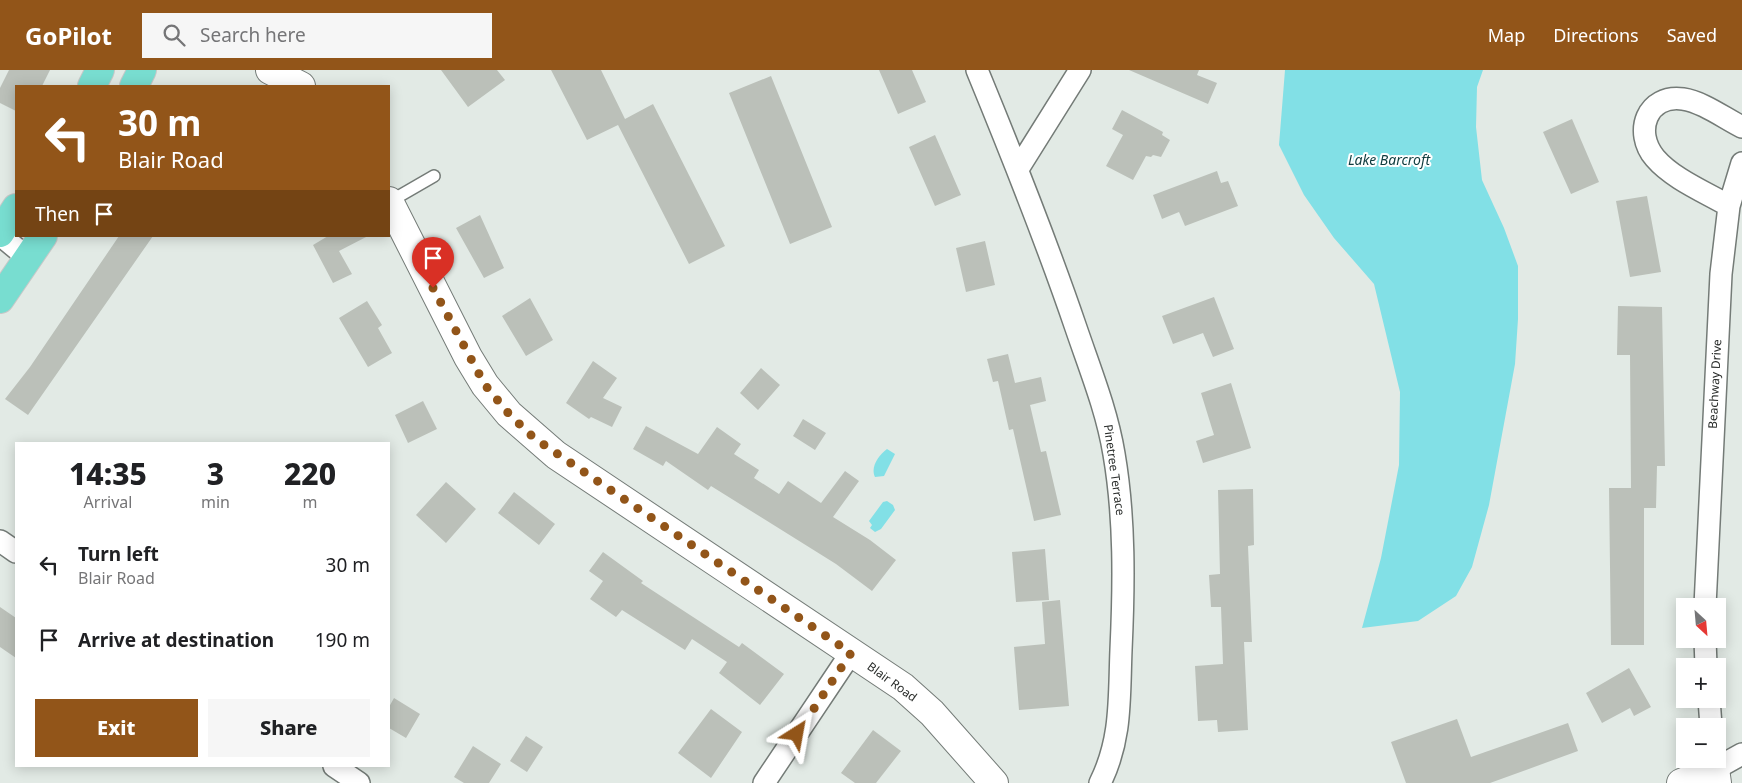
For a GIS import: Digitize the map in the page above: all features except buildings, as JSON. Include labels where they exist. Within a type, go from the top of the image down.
[{"type":"main road","points":[[92,85],[100,70]]},
{"type":"main road","points":[[134,85],[142,70]]},
{"type":"main road","points":[[0,234],[15,210]]},
{"type":"main road","points":[[0,299],[35,247]]},
{"type":"street","points":[[270,70],[299,85]]},
{"type":"street","name":"Pinetree Terrace","points":[[977,70],[1018,169],[1106,417],[1121,503],[1122,633],[1116,744],[1100,783]]},
{"type":"street","points":[[1018,169],[1080,70]]},
{"type":"street","points":[[1728,206],[1666,168],[1654,157],[1646,143],[1643,131],[1644,122],[1648,114],[1659,104],[1670,100],[1683,99],[1742,127]]},
{"type":"street","name":"Beachway Drive","points":[[1705,598],[1721,274],[1728,206],[1742,163]]},
{"type":"street","name":"Blair Road","points":[[390,204],[468,357],[485,385],[509,414],[556,454],[903,687],[932,713],[994,783]]},
{"type":"street","points":[[0,234],[35,247]]},
{"type":"street","points":[[0,541],[15,551]]},
{"type":"street","points":[[764,783],[851,653]]},
{"type":"street","points":[[1681,783],[1715,770],[1742,754]]},
{"type":"street","points":[[335,767],[359,783]]},
{"type":"lane","points":[[390,201],[434,176]]},
{"type":"water","name":"Lake Barcroft","points":[[1285,70],[1483,70],[1477,87],[1476,127],[1482,180],[1504,228],[1518,266],[1518,319],[1515,364],[1489,505],[1472,567],[1456,596],[1418,621],[1362,628],[1381,558],[1399,465],[1400,392],[1374,284],[1334,238],[1304,195],[1279,145]]},
{"type":"water","points":[[887,449],[895,454],[884,476],[875,477],[874,465],[881,454]]},
{"type":"water","points":[[887,501],[893,505],[895,510],[881,529],[875,532],[870,528],[872,525],[869,521],[883,502]]},
{"type":"route","points":[[433,288],[468,357],[485,385],[509,414],[534,438],[851,653],[797,734]]}]
